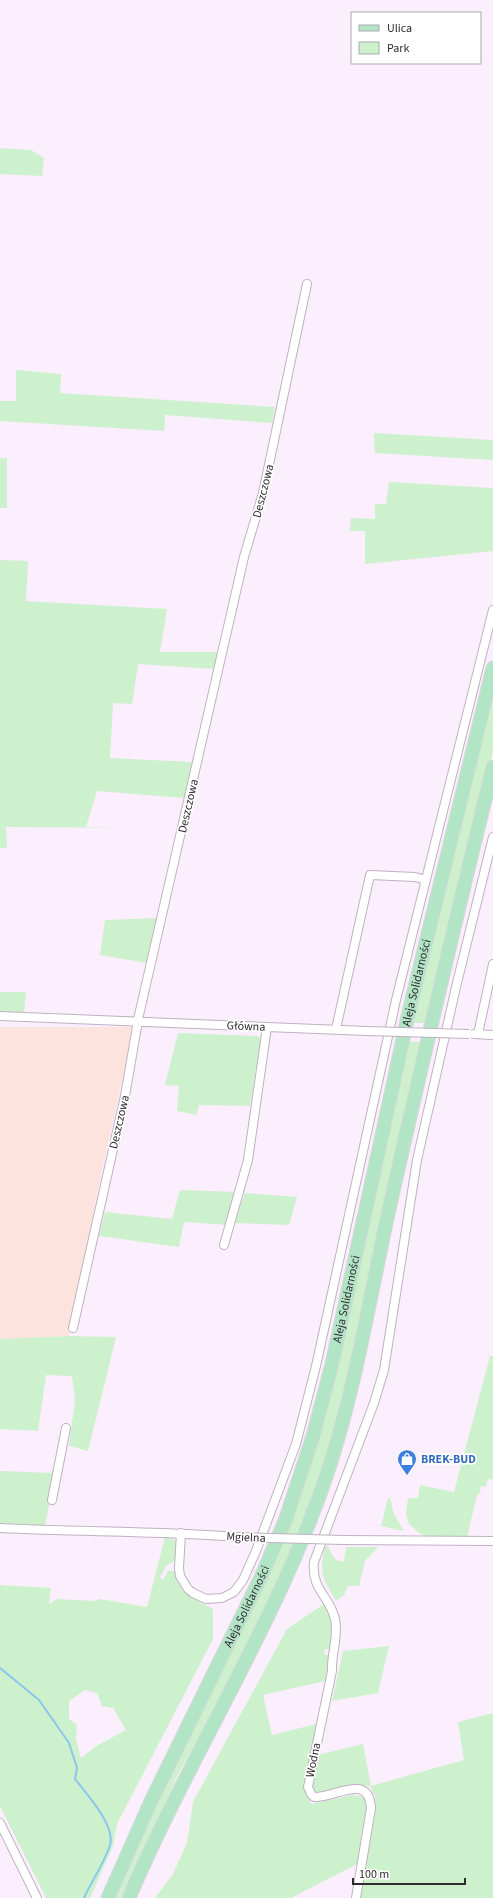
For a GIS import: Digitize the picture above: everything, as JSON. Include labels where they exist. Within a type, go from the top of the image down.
[{"type":"main road","name":"Aleja Solidarności","points":[[110,1892],[149,1806],[262,1575],[285,1521],[313,1436],[332,1364],[410,1008],[493,668]]},
{"type":"main road","name":"Aleja Solidarności","points":[[129,1898],[175,1796],[270,1614],[300,1548],[327,1474],[346,1409],[417,1083],[493,767]]},
{"type":"street","name":"Deszczowa","points":[[73,1328],[125,1096],[139,1022],[242,570],[263,493],[307,284]]},
{"type":"street","points":[[181,1533],[180,1576],[188,1589],[200,1597],[211,1599],[222,1598],[234,1592],[243,1580],[270,1515],[287,1468],[303,1416],[378,1080],[493,610]]},
{"type":"street","name":"Wodna","points":[[356,1898],[371,1808],[371,1799],[367,1793],[361,1789],[354,1788],[314,1797],[308,1787],[332,1671],[332,1657],[336,1631],[335,1618],[313,1576],[314,1562],[374,1403],[384,1370],[417,1160],[456,987],[493,837]]},
{"type":"street","points":[[336,1029],[370,875],[415,877],[426,880]]},
{"type":"street","points":[[478,1034],[493,964]]},
{"type":"street","name":"Główna","points":[[0,1016],[493,1035]]},
{"type":"street","points":[[224,1246],[248,1160],[267,1027]]},
{"type":"street","points":[[52,1500],[66,1428]]},
{"type":"street","name":"Mgielna","points":[[0,1528],[61,1531],[181,1533],[238,1537],[343,1540],[493,1541]]},
{"type":"street","points":[[0,1823],[37,1898]]},
{"type":"shaded area","points":[[0,1027],[134,1027],[97,1193],[69,1336],[0,1339]]},
{"type":"green space","points":[[0,148],[31,150],[44,158],[42,176],[0,174]]},
{"type":"green space","points":[[16,370],[61,374],[60,393],[275,407],[272,423],[165,415],[164,431],[0,421],[0,401],[16,401]]},
{"type":"green space","points":[[374,433],[493,440],[493,460],[375,453]]},
{"type":"green space","points":[[0,458],[7,458],[7,508],[0,508]]},
{"type":"green space","points":[[389,482],[493,488],[493,551],[365,564],[365,531],[350,531],[351,518],[375,519],[375,504],[386,504]]},
{"type":"green space","points":[[0,560],[28,561],[26,601],[167,609],[160,652],[218,652],[215,669],[138,664],[132,704],[113,703],[110,758],[192,762],[184,798],[97,791],[86,827],[132,828],[6,827],[7,848],[0,848]]},
{"type":"green space","points":[[493,686],[493,751],[426,1023],[411,1023]]},
{"type":"green space","points":[[157,918],[147,963],[100,955],[105,920]]},
{"type":"green space","points":[[0,992],[26,992],[24,1013],[0,1012]]},
{"type":"green space","points":[[178,1033],[258,1036],[261,1039],[250,1106],[199,1105],[196,1115],[177,1111],[179,1086],[165,1085]]},
{"type":"green space","points":[[406,1041],[422,1042],[332,1447],[277,1589],[222,1698],[179,1772],[121,1898],[113,1898],[160,1796],[282,1544]]},
{"type":"green space","points":[[180,1190],[237,1192],[227,1225],[184,1222],[179,1247],[99,1236],[105,1212],[172,1219]]},
{"type":"green space","points":[[245,1193],[297,1197],[289,1225],[234,1223]]},
{"type":"green space","points":[[69,1336],[116,1337],[88,1451],[69,1446],[75,1399],[72,1376],[46,1375],[38,1431],[0,1429],[0,1339]]},
{"type":"green space","points":[[490,1356],[493,1356],[493,1480],[488,1479],[486,1487],[481,1486],[479,1495],[477,1495],[467,1537],[427,1537],[419,1533],[409,1524],[406,1514],[408,1498],[418,1498],[420,1485],[454,1492]]},
{"type":"green space","points":[[0,1471],[55,1473],[45,1527],[0,1526]]},
{"type":"green space","points":[[388,1498],[390,1498],[394,1514],[404,1531],[381,1526]]},
{"type":"green space","points":[[165,1537],[177,1541],[175,1561],[167,1565],[160,1577],[163,1580],[168,1571],[175,1571],[184,1591],[213,1609],[213,1639],[117,1824],[113,1846],[90,1898],[46,1898],[0,1806],[0,1585],[51,1588],[49,1604],[57,1599],[94,1601],[99,1599],[147,1607]],"holes":[[[85,1690],[97,1693],[102,1706],[113,1708],[126,1730],[98,1745],[81,1758],[76,1739],[77,1725],[69,1719],[69,1701]]]},
{"type":"green space","points":[[325,1546],[328,1546],[330,1552],[338,1561],[344,1561],[346,1547],[378,1547],[365,1561],[359,1586],[348,1586],[344,1595],[336,1601],[323,1575],[322,1563]]},
{"type":"green space","points":[[324,1604],[331,1621],[332,1631],[330,1649],[325,1649],[324,1654],[329,1655],[325,1681],[263,1695],[272,1735],[316,1724],[306,1788],[311,1804],[352,1795],[365,1797],[369,1802],[359,1863],[291,1898],[155,1898],[173,1874],[187,1843],[193,1802],[287,1629]]},
{"type":"green space","points":[[389,1646],[378,1693],[332,1701],[343,1651]]},
{"type":"green space","points":[[493,1713],[493,1898],[360,1898],[376,1808],[375,1796],[370,1786],[362,1786],[321,1796],[312,1791],[311,1788],[317,1755],[363,1744],[371,1786],[464,1760],[458,1722]]},
{"type":"waterway","points":[[0,1668],[39,1700],[69,1743],[77,1768],[75,1779],[99,1810],[109,1829],[111,1837],[108,1852],[84,1898]]},
{"type":"place","name":"BREK-BUD","points":[[407,1476]]}]
